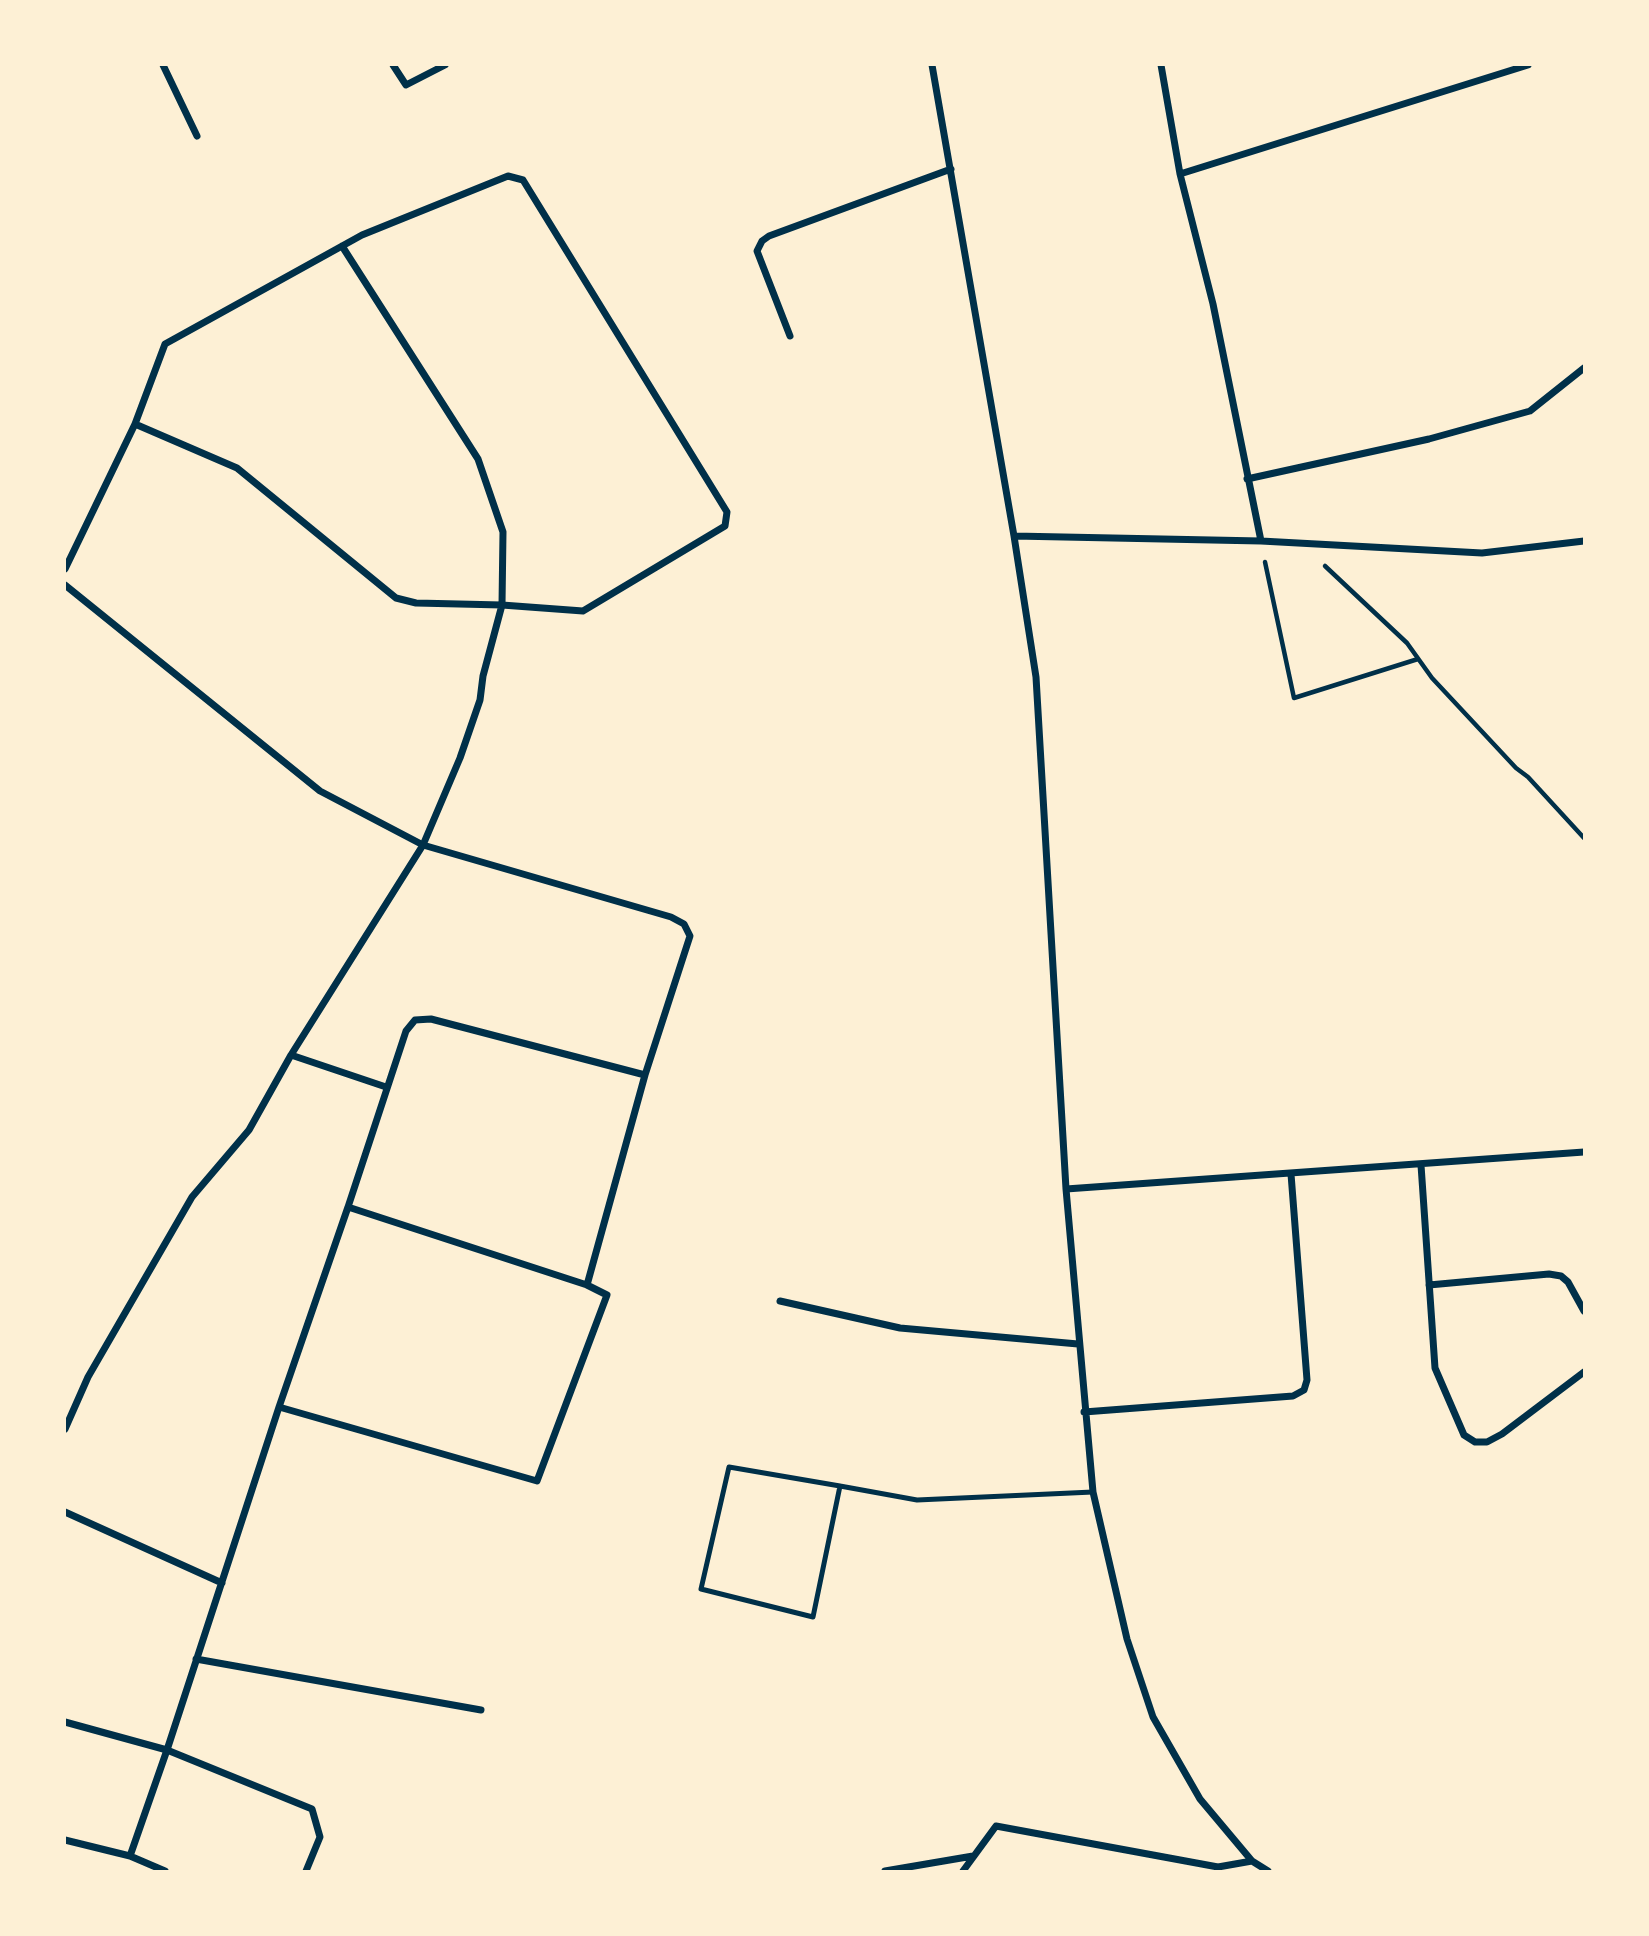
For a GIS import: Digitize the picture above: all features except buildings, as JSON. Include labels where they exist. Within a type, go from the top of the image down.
[{"type":"street","points":[[163,65],[197,136]]},
{"type":"street","points":[[393,65],[406,85],[445,65]]},
{"type":"street","points":[[932,65],[1036,677],[1066,1189],[1093,1492],[1127,1639],[1153,1717],[1200,1799],[1252,1861],[1268,1871]]},
{"type":"street","points":[[1161,65],[1180,174],[1213,304],[1261,541]]},
{"type":"street","points":[[1180,174],[1528,65]]},
{"type":"street","points":[[790,336],[757,251],[762,241],[769,236],[951,169]]},
{"type":"street","points":[[65,569],[135,424],[165,344],[362,234],[508,176],[523,180],[727,512],[725,526],[583,611],[502,605],[416,603],[396,598],[237,468],[135,424]]},
{"type":"street","points":[[65,1429],[88,1377],[192,1196],[249,1130],[291,1055],[423,845],[472,723],[502,605],[503,532],[478,459],[342,246]]},
{"type":"street","points":[[1247,479],[1429,439],[1530,411],[1584,368]]},
{"type":"street","points":[[1014,536],[1261,541],[1482,553],[1584,541]]},
{"type":"street","points":[[65,585],[320,791],[423,845],[684,924],[690,936],[645,1075],[587,1285]]},
{"type":"street","points":[[130,1856],[406,1031],[415,1020],[431,1019],[645,1075]]},
{"type":"street","points":[[291,1055],[386,1087]]},
{"type":"street","points":[[1066,1189],[1584,1152]]},
{"type":"street","points":[[1421,1165],[1434,1368],[1464,1435],[1475,1442],[1487,1442],[1502,1434],[1584,1372]]},
{"type":"street","points":[[1084,1412],[1293,1396],[1304,1390],[1307,1380],[1291,1174]]},
{"type":"street","points":[[279,1407],[537,1481],[607,1295],[587,1285],[348,1207]]},
{"type":"street","points":[[1429,1285],[1549,1274],[1561,1276],[1568,1282],[1584,1311]]},
{"type":"street","points":[[780,1301],[900,1328],[1078,1344]]},
{"type":"street","points":[[65,1512],[222,1583]]},
{"type":"street","points":[[196,1659],[481,1710]]},
{"type":"street","points":[[65,1722],[167,1750],[312,1809],[320,1837],[306,1871]]},
{"type":"street","points":[[963,1871],[996,1826],[1218,1867],[1252,1861]]},
{"type":"street","points":[[65,1840],[130,1856],[165,1871]]},
{"type":"street","points":[[885,1871],[973,1856]]},
{"type":"lane","points":[[840,1486],[813,1617],[701,1589],[729,1467],[840,1486],[917,1500],[1093,1492]]},
{"type":"path","points":[[1261,541],[1294,698],[1418,659]]},
{"type":"path","points":[[1318,544],[1320,561],[1406,643],[1441,688],[1584,838]]}]
